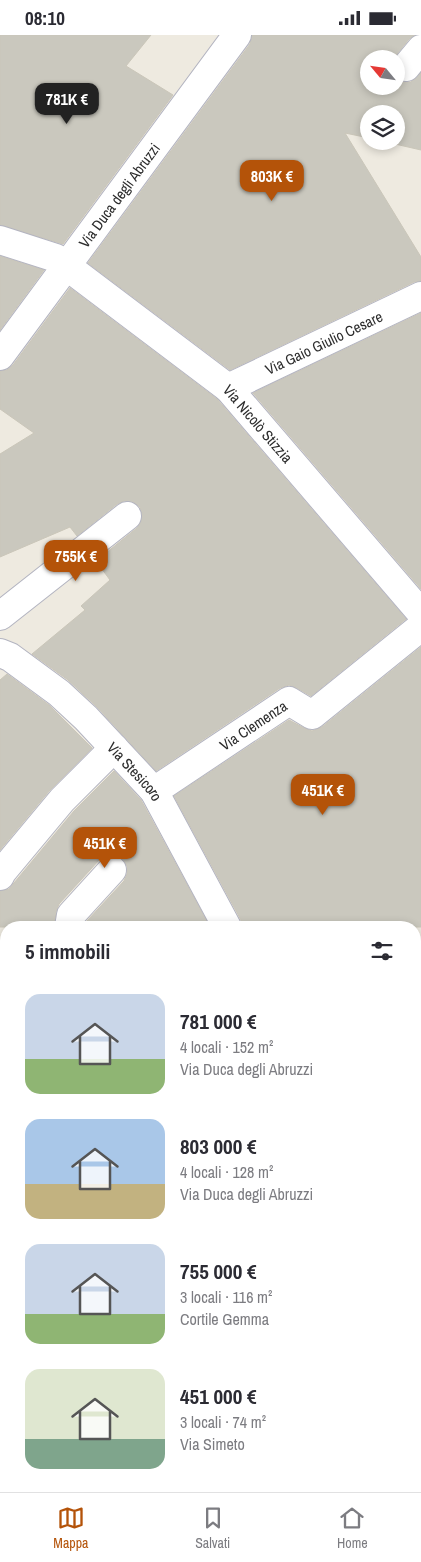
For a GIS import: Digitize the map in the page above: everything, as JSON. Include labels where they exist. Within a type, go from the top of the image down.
[{"type":"street","name":"Via Duca degli Abruzzi","points":[[0,356],[237,35]]},
{"type":"street","name":"Via Nicolò Stizzia","points":[[0,240],[56,258],[67,265],[228,388],[421,613]]},
{"type":"street","name":"Via Gaio Giulio Cesare","points":[[228,388],[421,296]]},
{"type":"street","points":[[0,615],[127,516]]},
{"type":"street","name":"Via Clemenza","points":[[154,791],[289,701],[312,715],[421,627]]},
{"type":"street","name":"Via Stesicoro","points":[[0,653],[10,657],[59,693],[154,791],[224,921]]},
{"type":"street","points":[[0,876],[62,800],[114,748]]},
{"type":"street","points":[[70,921],[71,915],[112,870]]},
{"type":"building","points":[[0,35],[151,35],[126,66],[173,95],[63,244],[0,225]]},
{"type":"building","points":[[252,35],[415,35],[400,50],[360,50],[360,95],[405,95],[405,82],[411,82],[421,73],[421,150],[405,146],[405,105],[360,105],[360,136],[345,133],[421,257],[421,281],[414,282],[230,370],[88,263],[250,44]]},
{"type":"building","points":[[0,256],[44,270],[0,330]]},
{"type":"building","points":[[70,288],[217,399],[406,619],[311,696],[289,685],[280,688],[156,771],[97,707],[68,680],[32,654],[85,610],[81,606],[110,580],[96,561],[137,528],[141,522],[142,514],[140,507],[133,502],[124,501],[117,504],[77,536],[70,527],[0,557],[0,454],[34,433],[0,409],[0,371],[7,370],[13,365]]},
{"type":"building","points":[[421,313],[421,589],[253,393]]},
{"type":"building","points":[[421,647],[421,921],[241,921],[174,796],[289,720],[312,731],[322,727]]},
{"type":"building","points":[[7,674],[49,705],[92,748],[50,790],[0,850],[0,680]]},
{"type":"building","points":[[114,771],[141,800],[207,921],[87,921],[124,881],[127,874],[127,866],[123,859],[115,855],[107,855],[100,859],[59,904],[55,921],[0,921],[0,891],[9,889],[74,811]]}]
